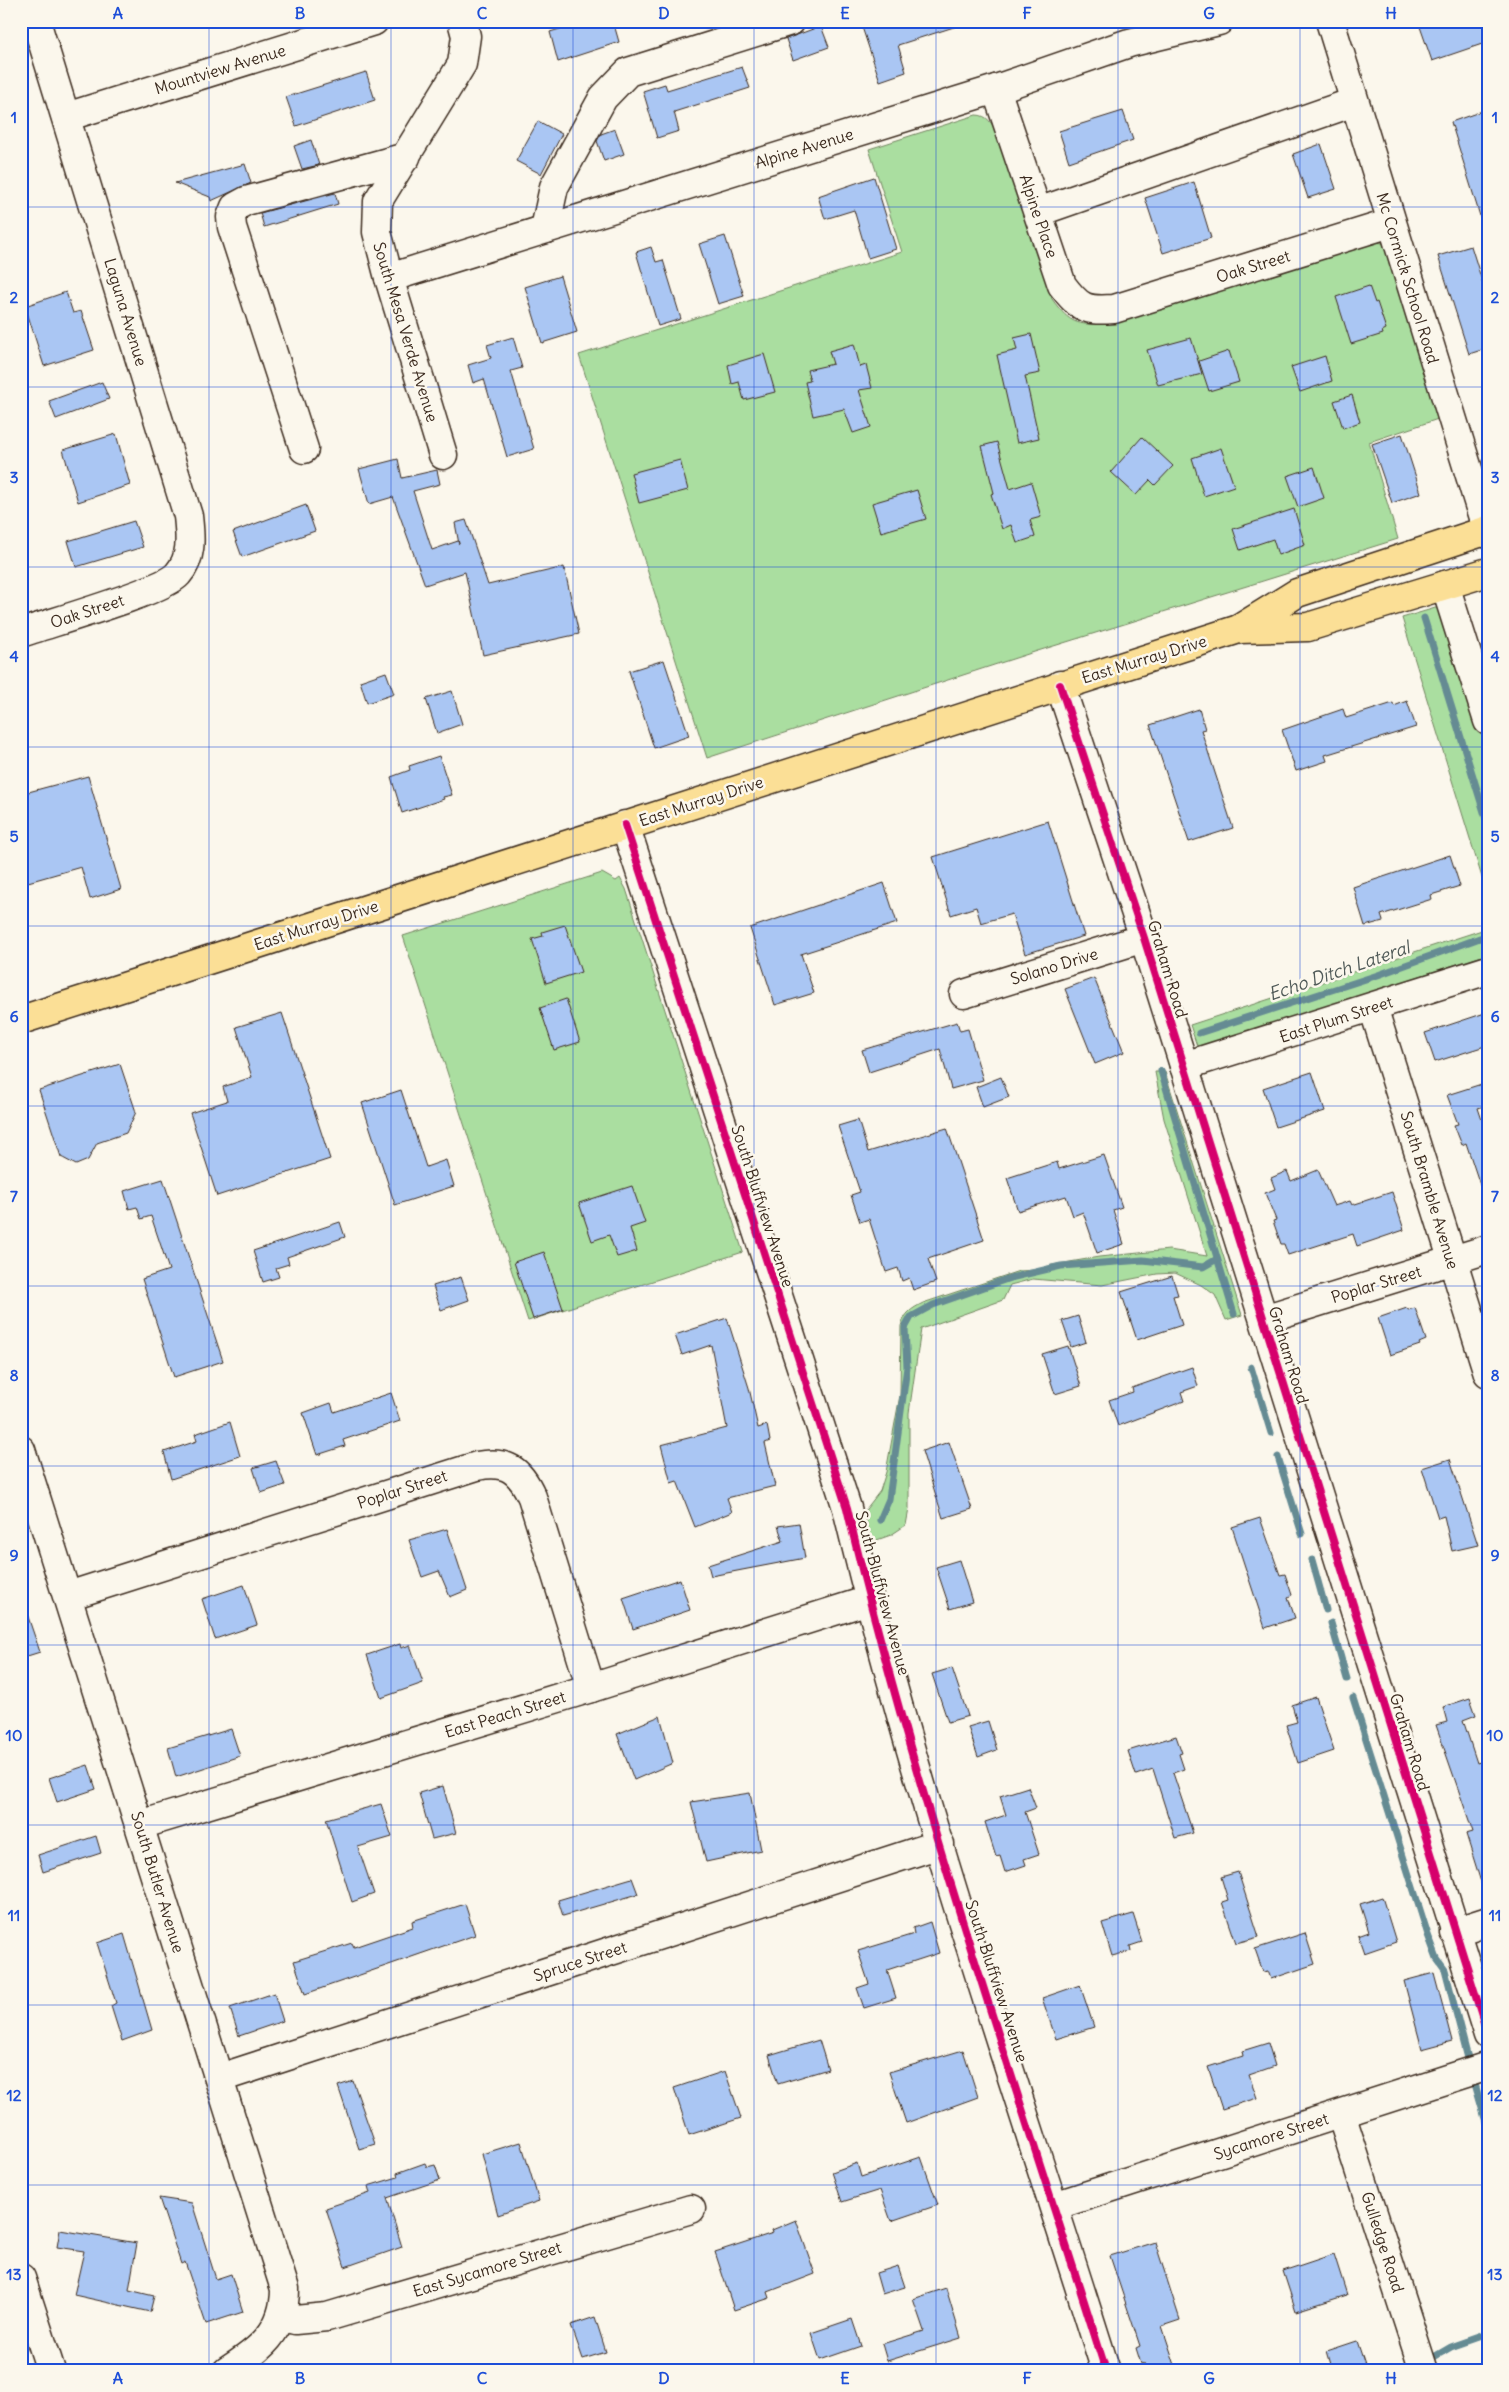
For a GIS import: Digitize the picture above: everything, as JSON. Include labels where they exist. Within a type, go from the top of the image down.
[{"type":"highway","name":"East Murray Drive","points":[[21,1020],[1239,629],[1297,592],[1487,532]]},
{"type":"highway","name":"East Murray Drive","points":[[1239,629],[1308,627],[1488,572]]},
{"type":"street","name":"Laguna Avenue","points":[[36,21],[188,516],[191,548],[178,574],[152,589]]},
{"type":"street","name":"Mountview Avenue","points":[[66,117],[374,21]]},
{"type":"street","name":"South Mesa Verde Avenue","points":[[443,455],[389,278],[377,232],[378,201],[462,64],[466,36],[462,21]]},
{"type":"street","points":[[545,229],[554,187],[603,98],[628,72],[791,21]]},
{"type":"street","name":"Alpine Avenue","points":[[389,278],[996,89],[1129,43],[1219,21]]},
{"type":"street","name":"Mc Cormick School Road","points":[[1330,21],[1487,532]]},
{"type":"street","name":"Alpine Place","points":[[996,89],[1062,285],[1071,298],[1090,310],[1114,309]]},
{"type":"street","points":[[1038,212],[1354,102]]},
{"type":"street","points":[[304,449],[232,227],[231,217],[235,206],[246,202],[406,157]]},
{"type":"street","name":"Oak Street","points":[[1114,309],[1391,223]]},
{"type":"street","points":[[1445,585],[1488,721]]},
{"type":"street","name":"Oak Street","points":[[21,633],[152,589]]},
{"type":"street","name":"Graham Road","points":[[1060,685],[1144,938],[1454,1932],[1488,2035]]},
{"type":"street","name":"South Bluffview Avenue","points":[[625,825],[847,1508],[869,1600],[940,1844],[1106,2371]]},
{"type":"street","name":"Solano Drive","points":[[964,994],[1144,938]]},
{"type":"street","name":"East Plum Street","points":[[1184,1066],[1488,970]]},
{"type":"street","name":"South Bramble Avenue","points":[[1373,1007],[1488,1373]]},
{"type":"street","name":"Poplar Street","points":[[1264,1319],[1488,1249]]},
{"type":"street","name":"South Butler Avenue","points":[[21,1450],[280,2270],[285,2289],[282,2316]]},
{"type":"street","name":"Poplar Street","points":[[68,1596],[477,1466],[500,1464],[511,1468],[521,1477],[532,1496],[591,1688]]},
{"type":"street","name":"East Peach Street","points":[[140,1825],[591,1688],[869,1600]]},
{"type":"street","name":"Spruce Street","points":[[220,2078],[940,1844]]},
{"type":"street","points":[[1454,1932],[1488,1921]]},
{"type":"street","name":"Sycamore Street","points":[[1054,2206],[1488,2066]]},
{"type":"street","name":"Gulledge Road","points":[[1341,2114],[1424,2371]]},
{"type":"street","name":"East Sycamore Street","points":[[282,2316],[296,2320],[328,2317],[691,2209]]},
{"type":"street","points":[[21,2278],[51,2371]]},
{"type":"street","points":[[227,2371],[264,2344],[273,2333],[282,2316]]},
{"type":"green space","points":[[976,115],[987,118],[998,134],[1052,299],[1065,315],[1077,322],[1084,324],[1112,323],[1374,242],[1383,243],[1438,419],[1369,442],[1398,539],[1028,654],[707,758],[579,355],[902,252],[869,149]]},
{"type":"green space","points":[[1442,606],[1488,749],[1488,897],[1402,618]]},
{"type":"green space","points":[[602,873],[616,881],[620,878],[626,889],[743,1252],[528,1321],[403,936]]},
{"type":"green space","points":[[1488,928],[1488,954],[1204,1046],[1197,1046],[1190,1025]]},
{"type":"green space","points":[[1155,1072],[1165,1072],[1242,1315],[1226,1320],[1215,1295],[1201,1285],[1175,1273],[1157,1274],[1102,1285],[1033,1279],[1010,1285],[1003,1300],[921,1329],[909,1413],[909,1509],[906,1525],[891,1535],[871,1542],[863,1513],[880,1491],[886,1472],[900,1395],[901,1326],[909,1312],[923,1303],[1019,1271],[1035,1270],[1052,1265],[1099,1257],[1169,1250],[1207,1256],[1164,1119]]},
{"type":"green space","points":[[1488,1950],[1488,1988],[1481,1963]]},
{"type":"building","points":[[586,21],[613,21],[619,42],[558,62],[550,32]]},
{"type":"building","points":[[860,21],[959,21],[960,25],[898,45],[906,72],[880,81]]},
{"type":"building","points":[[1418,21],[1488,21],[1488,42],[1432,61]]},
{"type":"building","points":[[821,26],[829,47],[793,60],[786,39]]},
{"type":"building","points":[[742,67],[750,88],[674,112],[679,131],[657,138],[643,91],[665,84],[667,90]]},
{"type":"building","points":[[366,72],[375,100],[296,126],[286,97]]},
{"type":"building","points":[[1488,109],[1488,229],[1484,229],[1451,122]]},
{"type":"building","points":[[1123,111],[1133,140],[1069,162],[1059,131]]},
{"type":"building","points":[[538,121],[562,134],[541,174],[516,161]]},
{"type":"building","points":[[615,129],[624,154],[604,161],[597,141],[601,134]]},
{"type":"building","points":[[311,140],[319,165],[302,169],[294,146]]},
{"type":"building","points":[[1321,144],[1336,189],[1308,198],[1293,154]]},
{"type":"building","points":[[245,164],[251,183],[211,201],[210,197],[175,183]]},
{"type":"building","points":[[874,177],[896,249],[868,258],[854,210],[825,219],[818,196]]},
{"type":"building","points":[[1194,182],[1211,238],[1163,253],[1145,198]]},
{"type":"building","points":[[335,193],[338,204],[264,227],[260,213]]},
{"type":"building","points":[[725,236],[744,296],[718,304],[699,244]]},
{"type":"building","points":[[1471,246],[1488,300],[1488,348],[1469,354],[1438,256]]},
{"type":"building","points":[[651,247],[656,262],[663,260],[681,319],[658,326],[636,252]]},
{"type":"building","points":[[560,276],[577,332],[542,343],[525,287]]},
{"type":"building","points":[[1369,286],[1375,303],[1377,302],[1386,329],[1382,331],[1383,334],[1351,344],[1336,297]]},
{"type":"building","points":[[66,292],[73,313],[81,311],[94,350],[44,366],[25,306]]},
{"type":"building","points":[[1031,334],[1040,373],[1025,376],[1039,438],[1017,443],[997,355],[1017,350],[1014,338]]},
{"type":"building","points":[[513,337],[522,368],[511,371],[534,449],[507,457],[484,379],[473,383],[468,365],[491,358],[487,345]]},
{"type":"building","points":[[1191,338],[1202,374],[1158,385],[1147,350]]},
{"type":"building","points":[[854,344],[860,367],[866,365],[872,388],[859,390],[871,427],[853,433],[844,409],[813,416],[805,382],[810,381],[807,370],[833,364],[829,351]]},
{"type":"building","points":[[1229,351],[1239,382],[1209,391],[1199,361]]},
{"type":"building","points":[[764,354],[775,392],[744,400],[739,382],[732,384],[728,365]]},
{"type":"building","points":[[1325,356],[1332,381],[1300,392],[1291,367]]},
{"type":"building","points":[[102,382],[109,399],[56,419],[49,401]]},
{"type":"building","points":[[1352,395],[1360,422],[1343,428],[1334,401]]},
{"type":"building","points":[[116,434],[130,485],[78,502],[63,450]]},
{"type":"building","points":[[1402,434],[1421,493],[1392,503],[1372,444]]},
{"type":"building","points":[[1142,437],[1173,466],[1155,485],[1150,480],[1136,495],[1111,472]]},
{"type":"building","points":[[997,442],[1010,489],[1031,482],[1041,517],[1030,520],[1035,537],[1017,543],[1011,525],[1002,529],[991,494],[994,493],[982,446]]},
{"type":"building","points":[[1221,448],[1234,486],[1204,496],[1192,458]]},
{"type":"building","points":[[398,459],[402,478],[437,470],[440,484],[413,491],[432,550],[458,541],[459,544],[455,523],[466,520],[488,585],[564,567],[579,634],[483,655],[465,572],[425,585],[393,497],[369,504],[359,469]]},
{"type":"building","points":[[680,460],[688,490],[639,503],[631,473]]},
{"type":"building","points":[[1314,467],[1324,498],[1298,507],[1287,476]]},
{"type":"building","points":[[917,490],[926,519],[881,532],[872,503]]},
{"type":"building","points":[[306,505],[315,531],[242,557],[233,532]]},
{"type":"building","points":[[1294,509],[1305,545],[1278,555],[1273,539],[1240,550],[1233,529]]},
{"type":"building","points":[[134,521],[143,547],[76,567],[68,541]]},
{"type":"building","points":[[664,660],[689,736],[654,748],[629,671]]},
{"type":"building","points":[[386,672],[394,694],[367,703],[360,681]]},
{"type":"building","points":[[452,691],[462,724],[437,733],[426,699]]},
{"type":"building","points":[[1407,701],[1416,727],[1325,755],[1327,761],[1296,771],[1282,730],[1343,709],[1346,718],[1393,703],[1394,706]]},
{"type":"building","points":[[1199,709],[1205,729],[1201,730],[1233,828],[1189,842],[1150,725]]},
{"type":"building","points":[[439,756],[452,795],[402,813],[391,777],[410,770],[409,766]]},
{"type":"building","points":[[88,776],[121,889],[90,899],[81,867],[21,884],[21,794]]},
{"type":"building","points":[[1048,821],[1084,936],[1025,954],[1012,914],[981,923],[976,907],[951,915],[933,857]]},
{"type":"building","points":[[1450,855],[1460,886],[1431,895],[1432,899],[1381,915],[1383,921],[1365,926],[1353,887]]},
{"type":"building","points":[[884,883],[897,923],[801,954],[814,993],[775,1005],[750,928]]},
{"type":"building","points":[[565,925],[581,972],[546,983],[532,939],[543,936],[542,932]]},
{"type":"building","points":[[1094,978],[1124,1052],[1095,1064],[1065,989]]},
{"type":"building","points":[[566,999],[580,1042],[554,1050],[540,1008]]},
{"type":"building","points":[[1488,1012],[1488,1045],[1435,1062],[1425,1033]]},
{"type":"building","points":[[282,1013],[330,1159],[217,1196],[190,1113],[227,1101],[223,1087],[252,1077],[236,1027]]},
{"type":"building","points":[[957,1022],[960,1031],[968,1029],[983,1080],[951,1089],[940,1049],[869,1072],[862,1050]]},
{"type":"building","points":[[120,1064],[136,1112],[126,1133],[97,1143],[88,1160],[76,1165],[61,1157],[39,1090]]},
{"type":"building","points":[[1312,1072],[1325,1111],[1276,1127],[1263,1088]]},
{"type":"building","points":[[1001,1077],[1009,1097],[983,1107],[976,1087]]},
{"type":"building","points":[[1488,1082],[1488,1105],[1478,1108],[1488,1138],[1488,1197],[1484,1197],[1466,1143],[1462,1145],[1454,1125],[1458,1124],[1447,1095]]},
{"type":"building","points":[[401,1090],[426,1167],[446,1160],[454,1186],[395,1205],[362,1103]]},
{"type":"building","points":[[858,1120],[868,1152],[947,1128],[984,1240],[928,1259],[936,1282],[913,1290],[909,1278],[902,1281],[898,1268],[886,1272],[869,1219],[860,1222],[851,1195],[860,1192],[838,1126]]},
{"type":"building","points":[[1104,1155],[1122,1207],[1113,1210],[1124,1244],[1097,1253],[1083,1212],[1073,1216],[1066,1196],[1018,1211],[1007,1178],[1057,1162],[1059,1169]]},
{"type":"building","points":[[1318,1170],[1334,1206],[1350,1201],[1352,1205],[1392,1192],[1404,1230],[1357,1246],[1353,1234],[1288,1255],[1284,1244],[1281,1244],[1273,1221],[1276,1220],[1265,1193],[1275,1189],[1271,1178],[1287,1171],[1291,1181]]},
{"type":"building","points":[[163,1179],[223,1361],[174,1377],[142,1279],[169,1270],[151,1216],[141,1219],[137,1207],[129,1209],[124,1191]]},
{"type":"building","points":[[632,1186],[645,1223],[630,1228],[637,1251],[617,1257],[609,1235],[592,1241],[579,1203]]},
{"type":"building","points":[[340,1222],[345,1237],[287,1257],[289,1264],[276,1268],[279,1277],[263,1282],[253,1251]]},
{"type":"building","points":[[544,1252],[563,1309],[533,1319],[514,1262]]},
{"type":"building","points":[[1172,1276],[1178,1295],[1173,1296],[1182,1325],[1137,1340],[1121,1292]]},
{"type":"building","points":[[461,1277],[469,1300],[441,1310],[433,1286]]},
{"type":"building","points":[[1407,1308],[1408,1310],[1415,1308],[1426,1340],[1419,1343],[1420,1345],[1390,1355],[1378,1318]]},
{"type":"building","points":[[1078,1316],[1086,1342],[1071,1347],[1062,1321]]},
{"type":"building","points":[[727,1318],[749,1388],[758,1428],[767,1425],[770,1441],[765,1443],[775,1486],[727,1498],[732,1512],[695,1527],[677,1481],[671,1483],[661,1445],[727,1428],[711,1345],[682,1355],[675,1335]]},
{"type":"building","points":[[1068,1346],[1081,1386],[1055,1394],[1042,1354]]},
{"type":"building","points":[[1192,1367],[1198,1386],[1181,1392],[1184,1401],[1118,1426],[1109,1400],[1133,1392],[1132,1388]]},
{"type":"building","points":[[391,1393],[400,1421],[343,1440],[345,1446],[317,1455],[303,1413],[331,1403],[334,1412]]},
{"type":"building","points":[[230,1422],[240,1456],[171,1479],[164,1452],[197,1441],[195,1434]]},
{"type":"building","points":[[949,1442],[972,1509],[943,1518],[922,1451]]},
{"type":"building","points":[[1450,1459],[1478,1545],[1452,1551],[1444,1516],[1438,1518],[1422,1468]]},
{"type":"building","points":[[276,1461],[285,1485],[261,1493],[253,1468]]},
{"type":"building","points":[[1260,1518],[1280,1575],[1285,1574],[1292,1595],[1288,1597],[1295,1618],[1265,1628],[1232,1527]]},
{"type":"building","points":[[799,1523],[805,1558],[711,1576],[708,1565],[783,1541],[778,1526]]},
{"type":"building","points":[[447,1529],[467,1590],[450,1597],[439,1571],[422,1577],[409,1540]]},
{"type":"building","points":[[959,1560],[972,1602],[950,1609],[936,1567]]},
{"type":"building","points":[[680,1579],[690,1610],[633,1629],[623,1598]]},
{"type":"building","points":[[244,1585],[257,1625],[215,1639],[202,1599]]},
{"type":"building","points":[[24,1605],[40,1652],[21,1658],[21,1606]]},
{"type":"building","points":[[400,1644],[401,1648],[410,1645],[423,1683],[381,1698],[367,1655]]},
{"type":"building","points":[[952,1668],[968,1716],[948,1722],[932,1674]]},
{"type":"building","points":[[1316,1697],[1334,1751],[1298,1763],[1286,1725],[1297,1722],[1292,1705]]},
{"type":"building","points":[[1470,1698],[1476,1715],[1463,1720],[1477,1763],[1483,1761],[1488,1775],[1488,1891],[1484,1892],[1466,1834],[1473,1832],[1436,1725],[1447,1722],[1443,1707]]},
{"type":"building","points":[[660,1716],[673,1763],[634,1780],[617,1734]]},
{"type":"building","points":[[988,1721],[997,1750],[978,1757],[968,1727]]},
{"type":"building","points":[[231,1729],[240,1756],[176,1777],[168,1748]]},
{"type":"building","points":[[1176,1736],[1182,1753],[1179,1754],[1184,1769],[1173,1773],[1193,1833],[1175,1838],[1153,1769],[1136,1775],[1128,1751]]},
{"type":"building","points":[[88,1765],[96,1789],[57,1802],[49,1778]]},
{"type":"building","points":[[443,1786],[456,1833],[432,1839],[419,1793]]},
{"type":"building","points":[[1028,1787],[1036,1808],[1025,1812],[1039,1854],[1024,1859],[1026,1865],[1005,1872],[1000,1856],[996,1857],[985,1822],[1006,1815],[1000,1796]]},
{"type":"building","points":[[750,1793],[761,1850],[706,1862],[691,1802]]},
{"type":"building","points":[[381,1804],[392,1837],[358,1847],[374,1894],[352,1902],[326,1819]]},
{"type":"building","points":[[96,1836],[101,1853],[43,1872],[38,1855]]},
{"type":"building","points":[[1238,1872],[1259,1937],[1236,1943],[1222,1902],[1228,1900],[1221,1877]]},
{"type":"building","points":[[632,1878],[638,1894],[563,1916],[558,1900]]},
{"type":"building","points":[[1382,1897],[1396,1942],[1364,1953],[1358,1936],[1369,1932],[1360,1904]]},
{"type":"building","points":[[465,1904],[475,1935],[305,1994],[294,1961],[352,1943],[354,1947],[413,1927],[412,1921]]},
{"type":"building","points":[[1133,1914],[1142,1942],[1130,1946],[1131,1951],[1112,1956],[1102,1923]]},
{"type":"building","points":[[930,1922],[939,1953],[887,1970],[896,1998],[864,2008],[857,1988],[869,1984],[858,1951],[914,1934],[913,1928]]},
{"type":"building","points":[[1305,1933],[1315,1964],[1271,1979],[1268,1971],[1263,1972],[1255,1949]]},
{"type":"building","points":[[124,1934],[152,2030],[122,2041],[111,2006],[116,2003],[97,1943]]},
{"type":"building","points":[[1434,1973],[1452,2041],[1422,2049],[1404,1981]]},
{"type":"building","points":[[1080,1985],[1094,2027],[1056,2039],[1042,1998]]},
{"type":"building","points":[[274,1993],[283,2021],[239,2036],[230,2008]]},
{"type":"building","points":[[819,2040],[828,2069],[778,2084],[769,2055]]},
{"type":"building","points":[[1268,2043],[1275,2066],[1249,2075],[1257,2098],[1222,2109],[1208,2067],[1243,2056],[1242,2051]]},
{"type":"building","points":[[963,2050],[978,2097],[906,2123],[889,2072]]},
{"type":"building","points":[[725,2071],[741,2118],[689,2135],[674,2088]]},
{"type":"building","points":[[353,2081],[375,2144],[359,2149],[338,2086]]},
{"type":"building","points":[[521,2142],[539,2201],[498,2215],[482,2154]]},
{"type":"building","points":[[921,2157],[938,2205],[891,2221],[880,2190],[842,2202],[832,2172],[857,2163],[861,2177]]},
{"type":"building","points":[[425,2163],[427,2167],[435,2165],[440,2180],[387,2198],[402,2247],[345,2267],[326,2208],[370,2193],[368,2186],[398,2177],[397,2173]]},
{"type":"building","points":[[159,2198],[192,2203],[216,2279],[231,2274],[243,2312],[206,2324],[185,2262],[181,2264]]},
{"type":"building","points":[[796,2220],[815,2274],[768,2292],[770,2298],[734,2310],[715,2252],[773,2233],[772,2230]]},
{"type":"building","points":[[60,2230],[137,2243],[129,2290],[154,2296],[150,2312],[74,2295],[84,2251],[57,2247]]},
{"type":"building","points":[[1155,2242],[1180,2320],[1162,2326],[1177,2371],[1146,2371],[1144,2363],[1141,2364],[1136,2348],[1140,2346],[1110,2256]]},
{"type":"building","points":[[1334,2254],[1347,2295],[1296,2311],[1283,2271]]},
{"type":"building","points":[[898,2266],[905,2287],[882,2294],[876,2273]]},
{"type":"building","points":[[946,2288],[961,2338],[887,2361],[882,2344],[924,2331],[913,2299]]},
{"type":"building","points":[[595,2317],[606,2352],[583,2359],[571,2325]]},
{"type":"building","points":[[852,2319],[861,2346],[820,2360],[811,2333]]},
{"type":"building","points":[[1357,2341],[1367,2371],[1333,2371],[1327,2351]]},
{"type":"waterway","name":"Echo Ditch Lateral","points":[[1424,618],[1488,825]]},
{"type":"waterway","name":"Echo Ditch Lateral","points":[[1199,1033],[1378,975],[1488,935]]},
{"type":"waterway","name":"Echo Ditch Lateral","points":[[1161,1071],[1234,1314]]},
{"type":"waterway","points":[[880,1520],[889,1499],[907,1367],[905,1328],[911,1317],[933,1305],[1010,1278],[1061,1266],[1143,1260],[1203,1267],[1217,1259]]},
{"type":"waterway","name":"Echo Ditch Lateral","points":[[1251,1367],[1271,1433]]},
{"type":"waterway","name":"Echo Ditch Lateral","points":[[1278,1457],[1302,1534]]},
{"type":"waterway","name":"Echo Ditch Lateral","points":[[1312,1560],[1326,1610]]},
{"type":"waterway","name":"Echo Ditch Lateral","points":[[1331,1623],[1347,1679]]},
{"type":"waterway","name":"Echo Ditch Lateral","points":[[1353,1698],[1428,1935],[1437,1959],[1445,1970],[1470,2066]]},
{"type":"waterway","name":"Echo Ditch Lateral","points":[[1473,2077],[1488,2129]]},
{"type":"waterway","name":"Echo Ditch Lateral","points":[[1427,2361],[1451,2347],[1488,2334]]},
{"type":"cycle path","points":[[1060,685],[1144,938],[1488,2035]]},
{"type":"cycle path","points":[[625,825],[847,1508],[874,1617],[936,1834],[1106,2371]]}]
